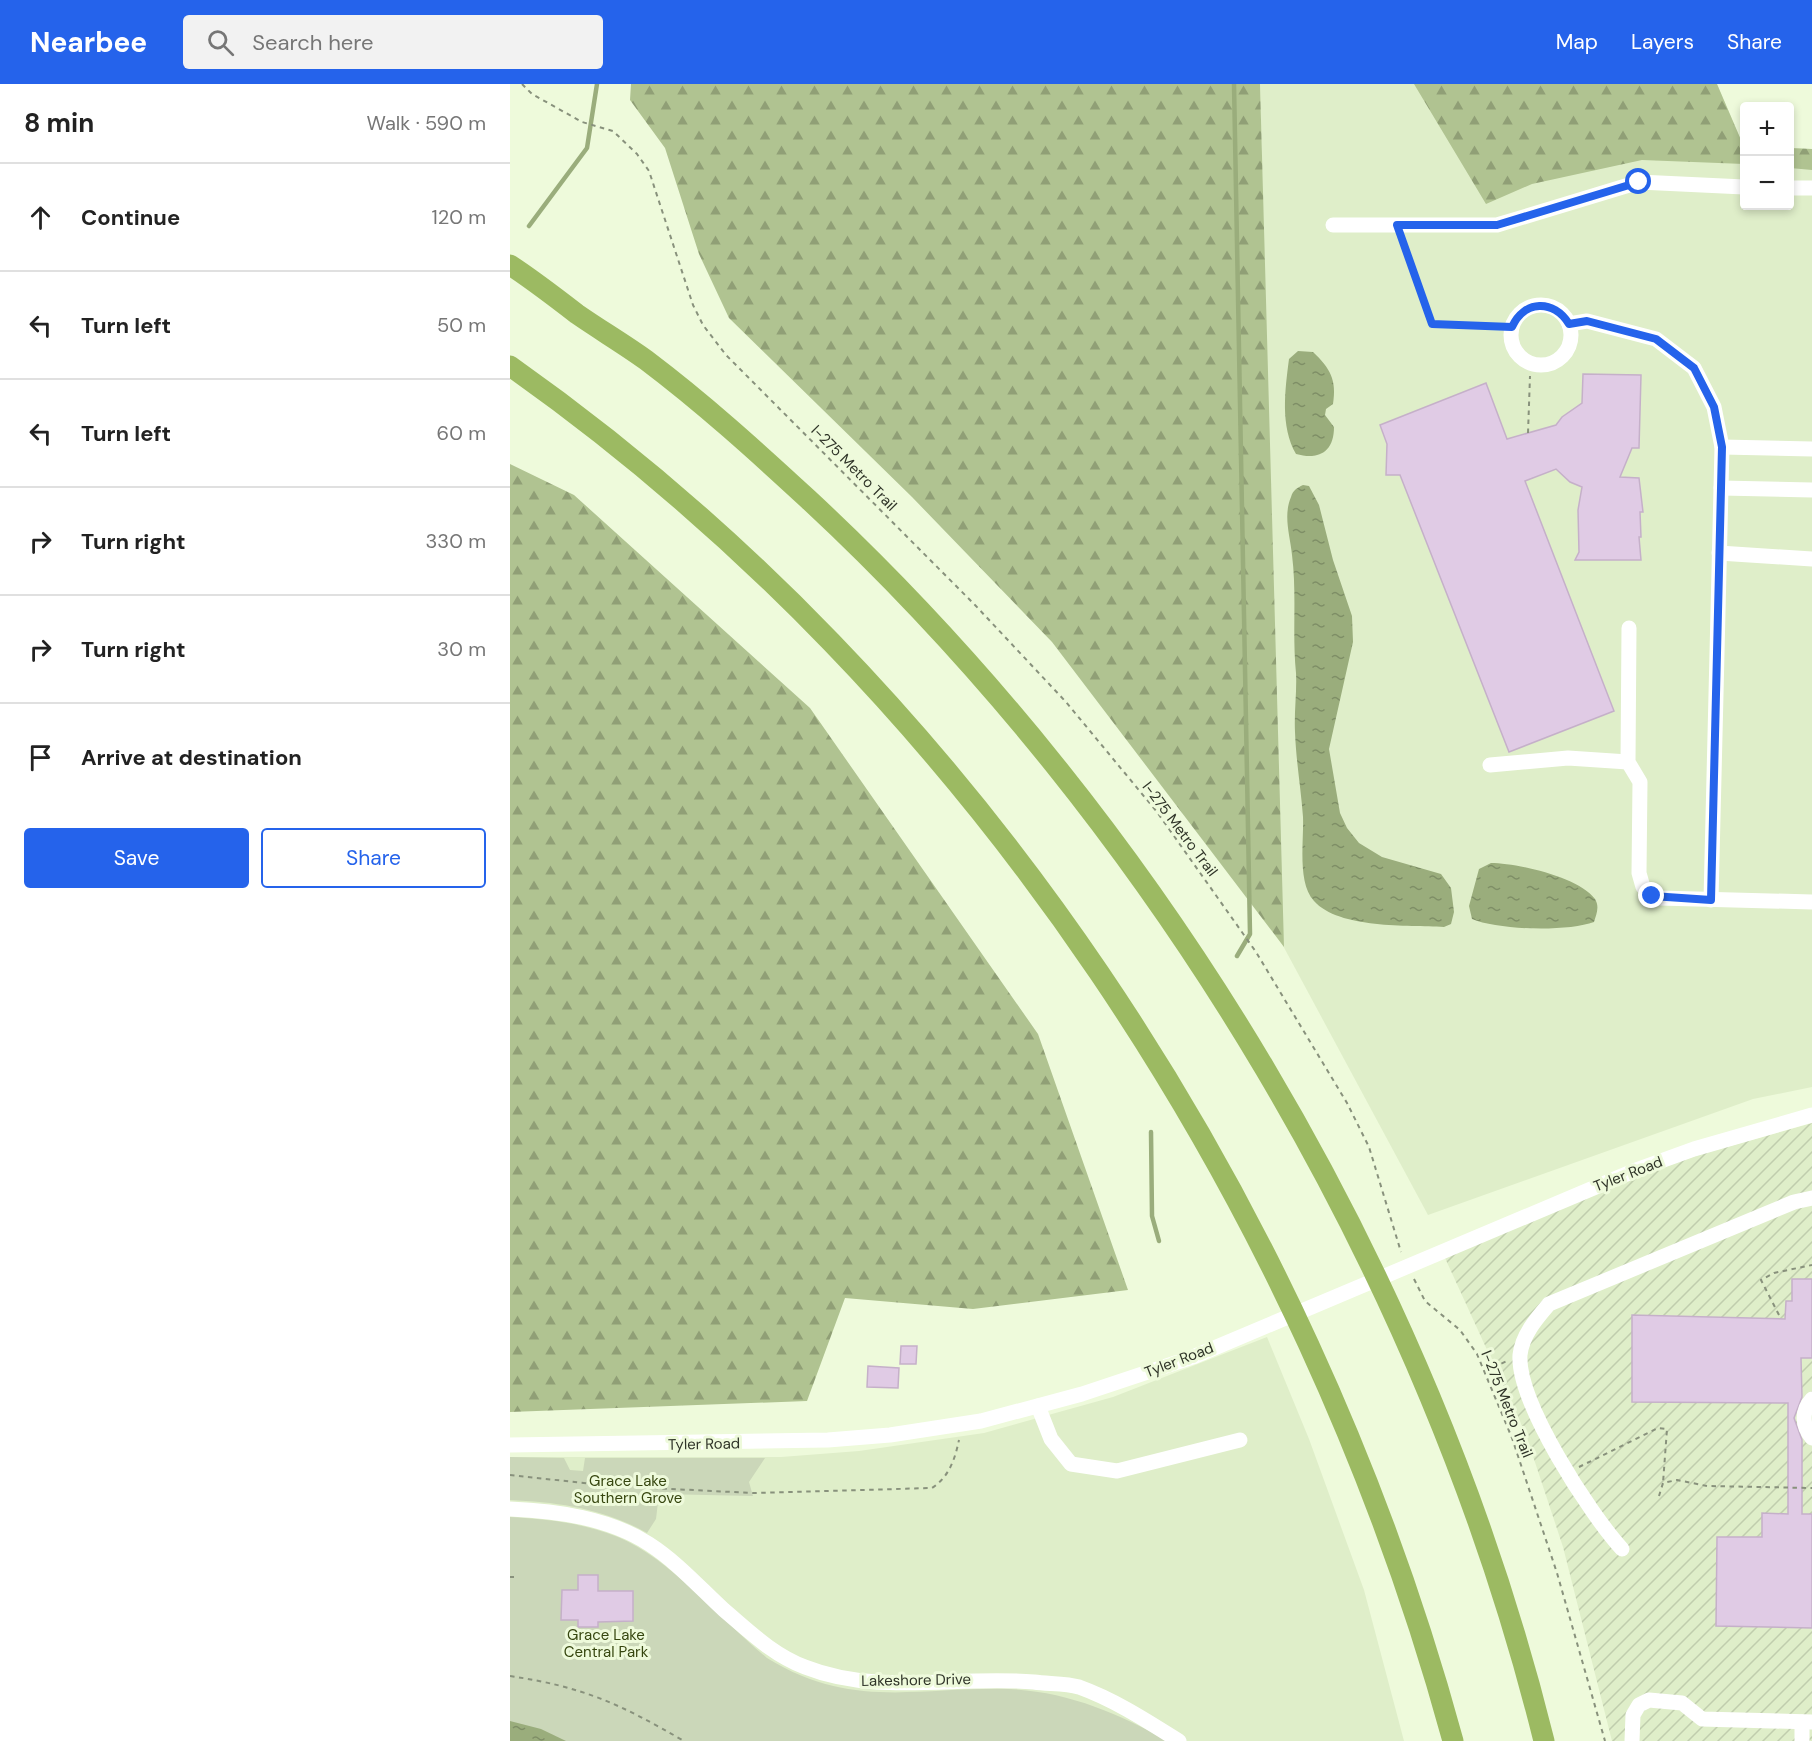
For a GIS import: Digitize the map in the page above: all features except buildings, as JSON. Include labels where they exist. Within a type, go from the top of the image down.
[{"type":"highway","points":[[510,265],[646,360],[713,415],[839,528],[904,593],[1005,704],[1093,814],[1166,915],[1246,1038],[1301,1132],[1337,1198],[1402,1336],[1483,1538],[1521,1654],[1544,1741]]},
{"type":"highway","points":[[510,366],[709,527],[827,640],[958,786],[1026,871],[1102,976],[1141,1033],[1220,1166],[1345,1424],[1397,1558],[1453,1741]]},
{"type":"street","points":[[1333,225],[1398,231],[1497,225],[1639,182],[1740,187]]},
{"type":"street","points":[[1794,188],[1812,188]]},
{"type":"street","points":[[1539,305],[1557,310],[1569,324],[1570,342],[1567,350],[1555,362],[1538,365],[1522,358],[1516,352],[1511,335],[1505,326],[1522,312],[1539,305]]},
{"type":"street","points":[[1569,324],[1587,321],[1656,339],[1694,368],[1714,407],[1722,447],[1711,900]]},
{"type":"street","points":[[1722,447],[1812,449]]},
{"type":"street","points":[[1721,488],[1812,490]]},
{"type":"street","points":[[1719,553],[1812,559]]},
{"type":"street","points":[[1629,628],[1628,762],[1640,782],[1642,887],[1659,898],[1812,902]]},
{"type":"street","points":[[1490,765],[1568,759],[1628,762]]},
{"type":"street","name":"Tyler Road","points":[[510,1445],[828,1440],[890,1435],[963,1424],[1038,1406],[1120,1382],[1193,1356],[1636,1170],[1734,1136],[1812,1115]]},
{"type":"street","points":[[1622,1549],[1599,1522],[1566,1473],[1523,1383],[1520,1354],[1532,1324],[1549,1304],[1794,1202],[1812,1198]]},
{"type":"street","points":[[1812,1399],[1807,1404],[1804,1417],[1806,1429],[1812,1438]]},
{"type":"street","points":[[1038,1406],[1051,1440],[1071,1464],[1117,1471],[1240,1440]]},
{"type":"street","name":"Lakeshore Drive","points":[[510,1509],[576,1517],[631,1534],[662,1553],[761,1642],[783,1657],[834,1677],[864,1683],[1000,1679],[1077,1686],[1135,1713],[1179,1741]]},
{"type":"street","points":[[1632,1741],[1630,1732],[1633,1715],[1639,1705],[1649,1700],[1682,1703],[1702,1719],[1807,1722],[1802,1741]]},
{"type":"path","name":"I-275 Metro Trail","points":[[522,84],[532,94],[582,123],[613,131],[637,154],[650,171],[693,305],[703,325],[726,355],[975,605],[1066,702],[1157,812],[1256,952],[1347,1103],[1369,1147],[1404,1258]]},
{"type":"path","points":[[1398,231],[1432,324],[1505,326]]},
{"type":"path","points":[[1528,433],[1530,376]]},
{"type":"path","points":[[1779,1315],[1761,1280],[1784,1270],[1812,1265]]},
{"type":"path","name":"I-275 Metro Trail","points":[[1409,1269],[1425,1301],[1460,1330],[1477,1354],[1512,1438],[1557,1573],[1605,1741]]},
{"type":"path","points":[[1484,1372],[1520,1354]]},
{"type":"path","points":[[510,1475],[611,1486],[753,1493],[932,1488],[942,1482],[955,1460],[963,1424]]},
{"type":"path","points":[[1566,1473],[1658,1428],[1667,1429],[1663,1483],[1659,1496]]},
{"type":"path","points":[[1663,1483],[1677,1480],[1707,1486],[1812,1488]]},
{"type":"path","points":[[510,1676],[561,1684],[594,1695],[629,1709],[684,1741]]},
{"type":"shaded area","points":[[1260,84],[1717,84],[1740,138],[1740,210],[1794,210],[1794,148],[1812,149],[1812,1087],[1753,1099],[1428,1215],[1281,942]]},
{"type":"shaded area","points":[[1812,1123],[1812,1741],[1612,1741],[1563,1547],[1526,1435],[1445,1258],[1625,1181],[1698,1155]]},
{"type":"shaded area","points":[[1267,1337],[1309,1439],[1364,1590],[1404,1741],[510,1741],[510,1457],[781,1457],[859,1451],[984,1433],[1113,1397]]},
{"type":"green space","points":[[631,84],[1260,84],[1284,947],[1052,642],[912,497],[729,318],[699,254],[665,148],[630,100]]},
{"type":"green space","points":[[1414,84],[1717,84],[1740,138],[1740,164],[1642,160],[1532,184],[1486,204]]},
{"type":"green space","points":[[1794,148],[1812,149],[1812,170],[1794,168]]},
{"type":"green space","points":[[510,464],[574,495],[810,708],[1038,1034],[1128,1290],[973,1309],[845,1298],[807,1401],[510,1412]]},
{"type":"green space","name":"Grace Lake Southern Grove","points":[[510,1457],[564,1458],[570,1470],[583,1471],[585,1458],[765,1458],[749,1482],[753,1496],[659,1494],[656,1519],[647,1533],[615,1518],[581,1508],[510,1500]]},
{"type":"green space","name":"Grace Lake Central Park","points":[[510,1517],[578,1525],[605,1532],[638,1547],[677,1575],[767,1658],[798,1674],[827,1684],[856,1690],[885,1692],[1008,1689],[1050,1694],[1091,1705],[1130,1721],[1168,1741],[510,1741]]},
{"type":"water","points":[[1298,351],[1313,352],[1328,369],[1333,381],[1333,404],[1326,409],[1325,415],[1334,427],[1333,436],[1328,449],[1318,455],[1296,454],[1288,432],[1285,395],[1289,359]]},
{"type":"water","points":[[1303,485],[1309,486],[1319,505],[1333,560],[1352,616],[1353,642],[1329,749],[1340,813],[1347,828],[1359,843],[1382,857],[1441,874],[1451,888],[1454,912],[1451,924],[1444,927],[1375,924],[1340,917],[1325,910],[1314,901],[1305,884],[1302,861],[1303,817],[1295,732],[1294,584],[1287,518],[1292,495]]},
{"type":"water","points":[[1491,863],[1531,869],[1576,884],[1595,899],[1597,911],[1594,922],[1567,927],[1533,928],[1498,926],[1472,919],[1469,906],[1479,869]]},
{"type":"water","points":[[510,1721],[541,1729],[566,1741],[510,1741]]},
{"type":"waterway","points":[[529,226],[587,148],[597,84]]},
{"type":"waterway","points":[[1234,84],[1250,934],[1237,956]]},
{"type":"waterway","points":[[1151,1132],[1152,1216],[1159,1241]]},
{"type":"route","points":[[1639,182],[1582,197],[1497,225],[1397,225],[1432,324],[1512,327],[1516,318],[1530,307],[1549,306],[1564,316],[1569,324],[1587,321],[1656,339],[1694,368],[1714,407],[1722,447],[1711,900],[1652,896]]}]
